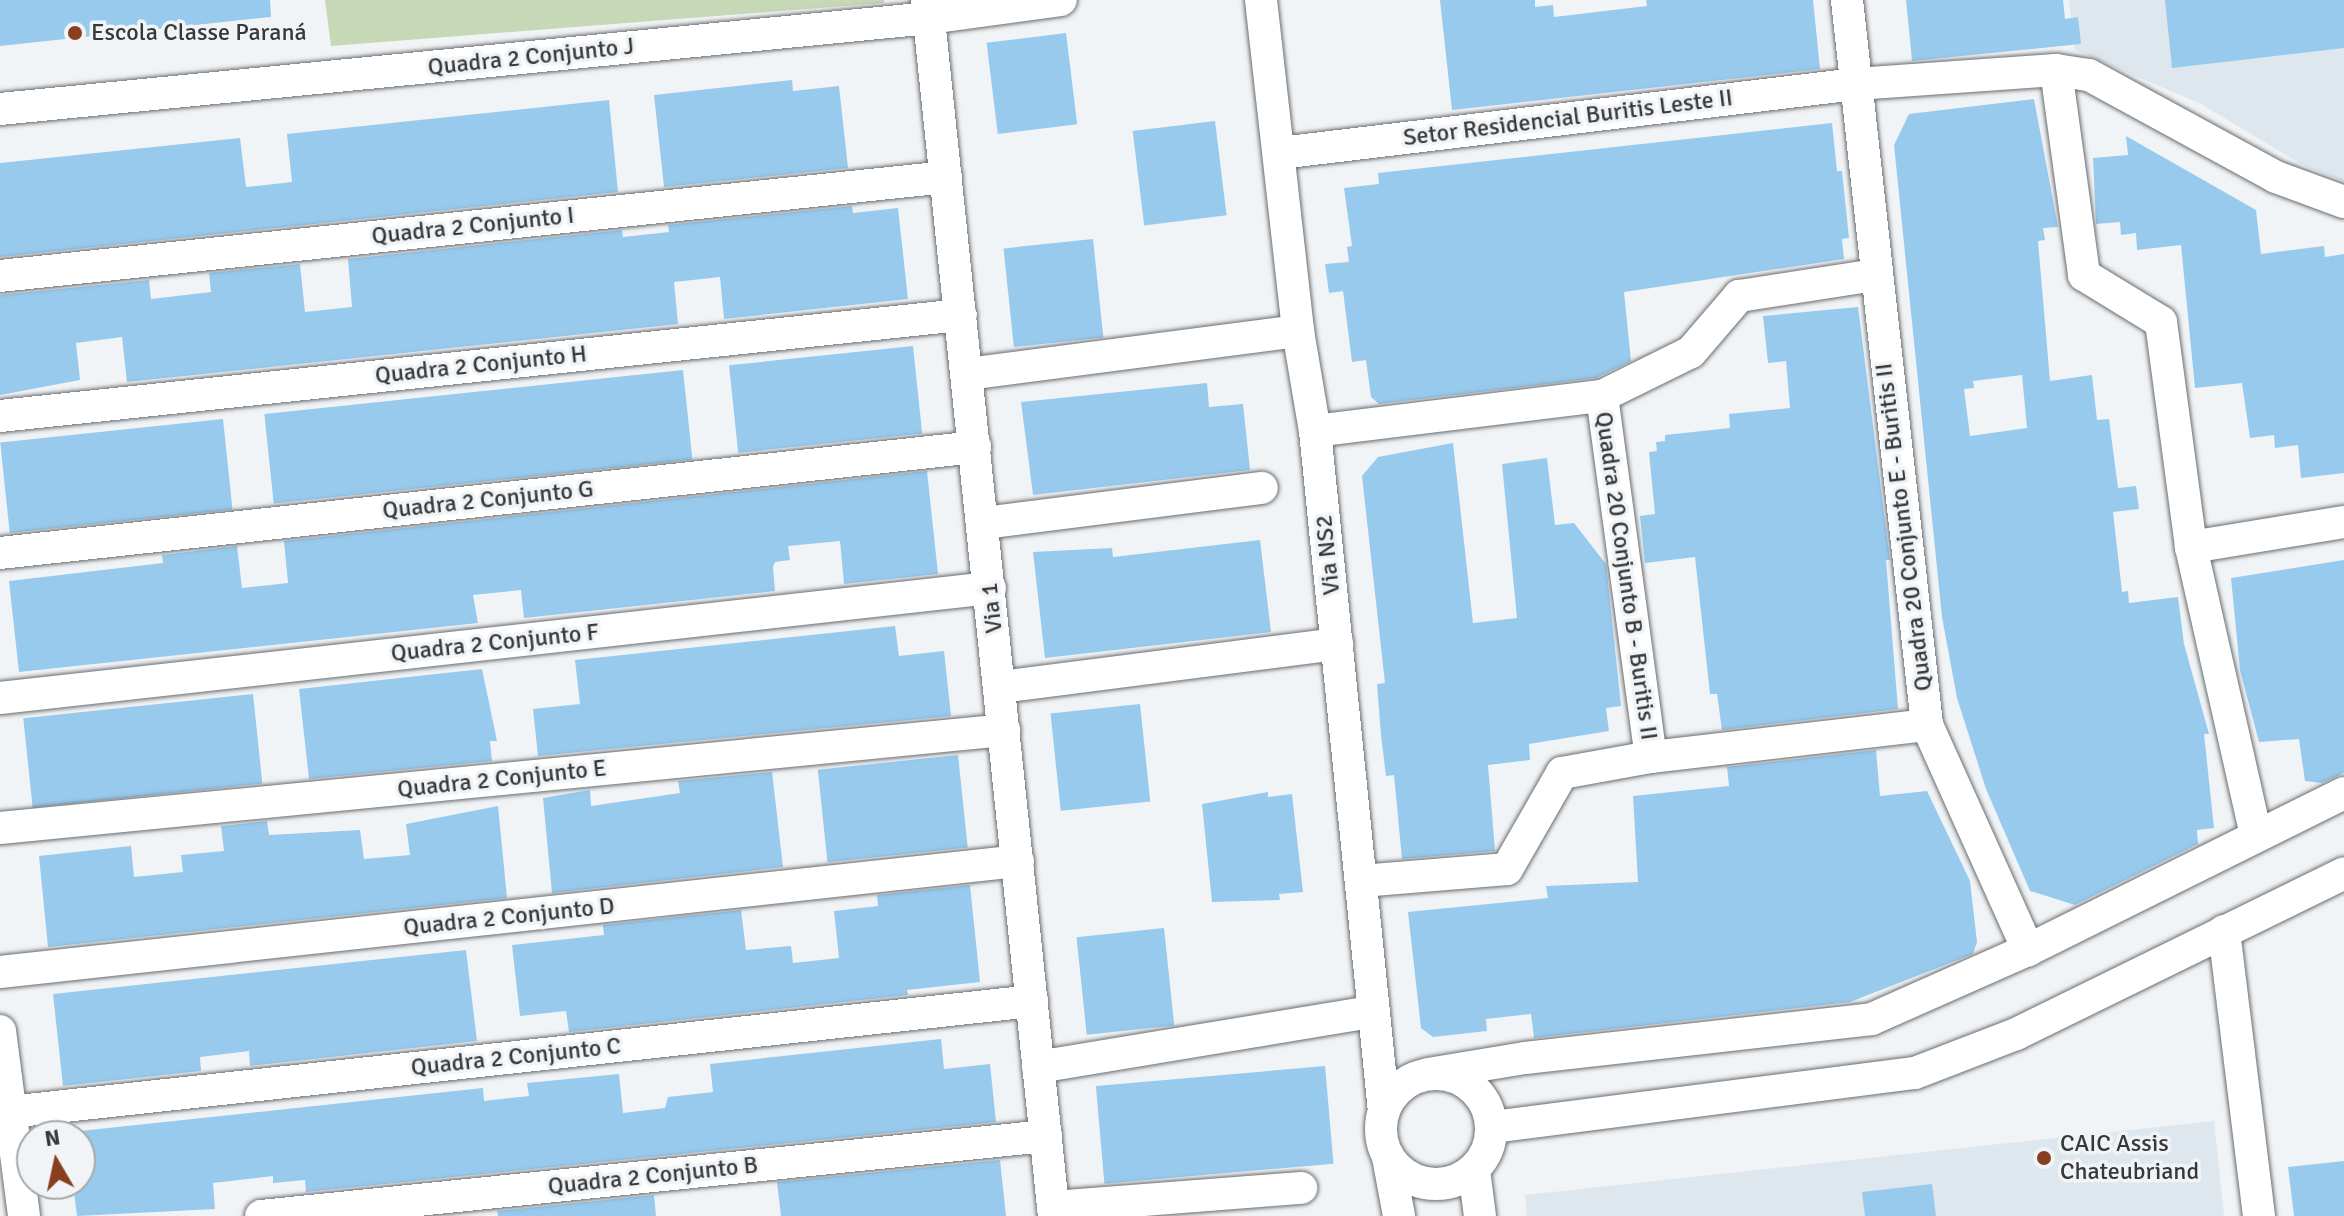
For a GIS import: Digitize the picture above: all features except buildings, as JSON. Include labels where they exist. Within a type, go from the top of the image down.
[{"type":"street","name":"Quadra 2 Conjunto J","points":[[0,109],[928,9],[1061,0]]},
{"type":"street","name":"Via NS2","points":[[1261,0],[1298,331],[1315,431],[1384,1111]]},
{"type":"street","points":[[1847,0],[1856,84]]},
{"type":"street","name":"Via 1","points":[[928,9],[1054,1212]]},
{"type":"street","name":"Setor Residencial Buritis Leste II","points":[[1280,153],[1856,84],[2056,70],[2089,75],[2276,177],[2344,202]]},
{"type":"street","points":[[2056,70],[2084,275],[2161,322],[2191,547],[2256,835]]},
{"type":"street","name":"Quadra 20 Conjunto E - Buritis II","points":[[1856,84],[1927,725],[2028,950]]},
{"type":"street","name":"Quadra 2 Conjunto I","points":[[0,276],[946,177]]},
{"type":"street","points":[[1315,431],[1602,396],[1691,352],[1739,296],[1875,275]]},
{"type":"street","name":"Quadra 2 Conjunto H","points":[[0,416],[961,315]]},
{"type":"street","points":[[967,374],[1298,331]]},
{"type":"street","name":"Quadra 20 Conjunto B - Buritis II","points":[[1602,396],[1651,757]]},
{"type":"street","name":"Quadra 2 Conjunto G","points":[[0,553],[975,447]]},
{"type":"street","points":[[983,523],[1262,488]]},
{"type":"street","points":[[2191,547],[2344,522]]},
{"type":"street","name":"Quadra 2 Conjunto F","points":[[0,698],[990,588]]},
{"type":"street","points":[[1000,687],[1337,644]]},
{"type":"street","points":[[1362,881],[1507,869],[1562,773],[1651,757],[1927,725]]},
{"type":"street","name":"Quadra 2 Conjunto E","points":[[0,828],[1004,730]]},
{"type":"street","points":[[1399,1216],[1388,1157],[1384,1111],[1409,1081],[1428,1074],[1525,1058],[1872,1019],[2028,950],[2344,793]]},
{"type":"street","name":"Quadra 2 Conjunto D","points":[[0,972],[1018,861]]},
{"type":"street","points":[[1492,1127],[1915,1073],[2016,1034],[2344,873]]},
{"type":"street","points":[[2224,931],[2259,1216]]},
{"type":"street","name":"Quadra 2 Conjunto C","points":[[6,1112],[1032,1001]]},
{"type":"street","points":[[1038,1067],[1372,1012]]},
{"type":"street","points":[[0,1031],[6,1112],[24,1216]]},
{"type":"street","points":[[1388,1157],[1400,1171],[1436,1184],[1474,1170],[1488,1151],[1492,1127],[1487,1104],[1472,1086],[1451,1075],[1428,1074]]},
{"type":"street","name":"Quadra 2 Conjunto B","points":[[261,1216],[1046,1136]]},
{"type":"street","points":[[1474,1170],[1480,1216]]},
{"type":"street","points":[[1054,1212],[1301,1188]]},
{"type":"shaded area","points":[[2069,0],[2344,0],[2344,182],[2301,164],[2201,104],[2075,50]]},
{"type":"shaded area","name":"CAIC Assis Chateubriand","points":[[2214,1121],[2224,1216],[1527,1216],[1525,1195]]},
{"type":"green space","points":[[325,0],[884,0],[884,3],[331,46]]},
{"type":"place","name":"Escola Classe Paraná","points":[[75,33]]},
{"type":"place","name":"CAIC Assis Chateubriand","points":[[2044,1158]]}]
